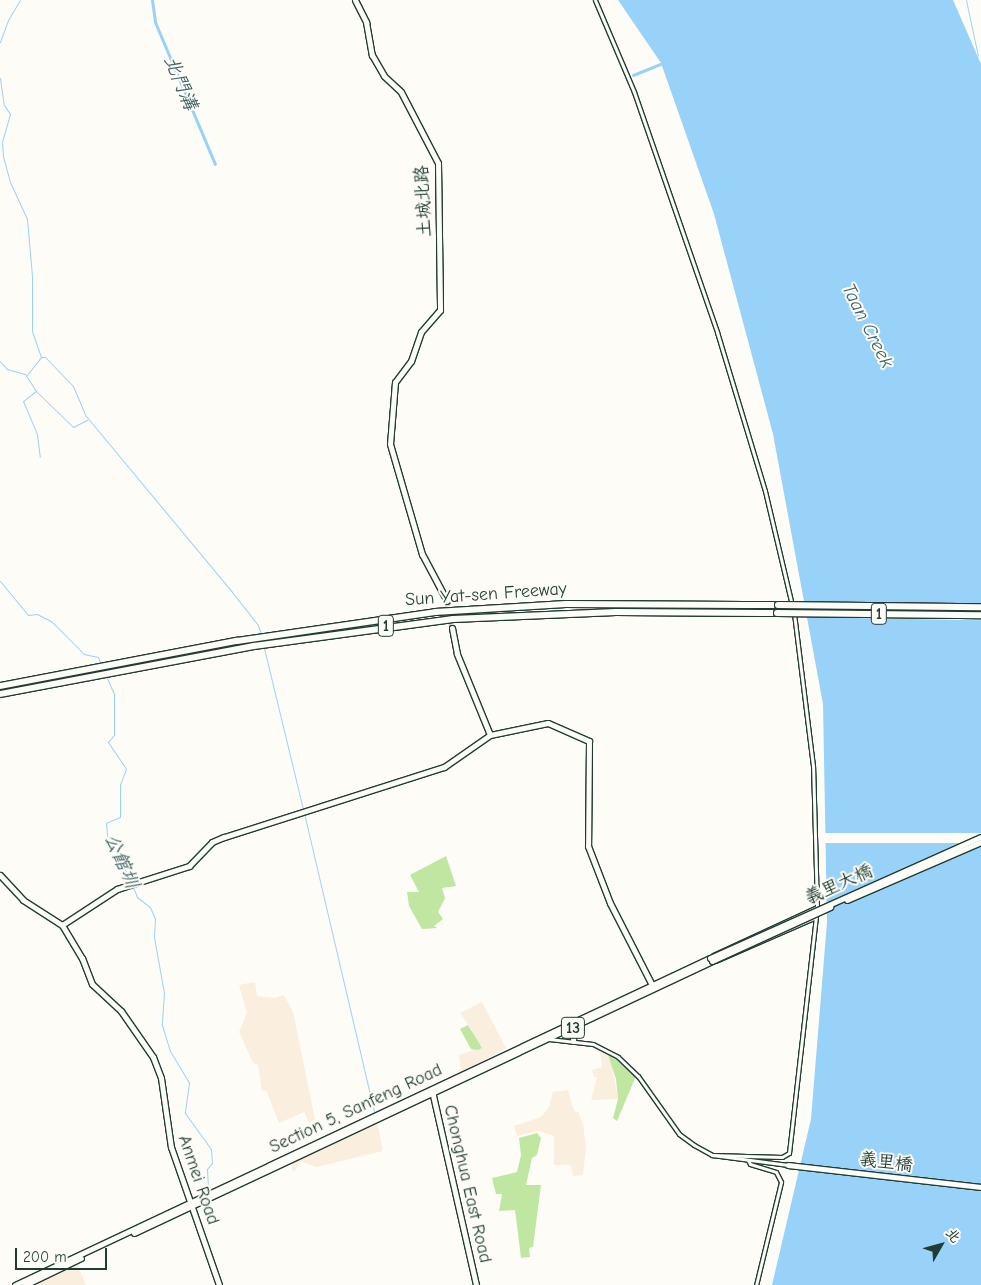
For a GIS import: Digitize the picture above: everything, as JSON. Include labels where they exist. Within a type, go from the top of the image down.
[{"type":"highway","name":"Sun Yat-sen Freeway","points":[[0,686],[290,632],[434,612],[566,604],[981,607]]},
{"type":"highway","name":"Sun Yat-sen Freeway","points":[[0,694],[254,646],[453,619],[616,612],[981,615]]},
{"type":"street","name":"土城北路","points":[[355,0],[366,22],[372,55],[384,76],[401,92],[438,163],[440,312],[421,332],[411,361],[395,382],[390,444],[422,554],[447,601]]},
{"type":"street","points":[[595,0],[634,92],[717,332],[778,538],[790,586],[808,711],[813,766],[817,908],[789,1153],[782,1157],[712,1155]]},
{"type":"street","points":[[452,628],[457,654],[490,735]]},
{"type":"street","points":[[62,925],[80,911],[106,899],[117,889],[189,866],[215,840],[444,767],[490,735],[548,722],[589,740],[588,846],[610,903],[652,986]]},
{"type":"street","name":"義里大橋","points":[[711,960],[981,837]]},
{"type":"street","name":"義里大橋","points":[[711,960],[981,842]]},
{"type":"street","name":"Anmei Road","points":[[0,875],[23,900],[62,925],[82,958],[92,984],[121,1011],[153,1057],[161,1078],[167,1134],[220,1285]]},
{"type":"street","points":[[711,960],[723,949],[817,908]]},
{"type":"street","points":[[711,960],[726,958],[816,916]]},
{"type":"street","name":"Section 5, Sanfeng Road","points":[[15,1285],[549,1038],[652,986],[711,960]]},
{"type":"street","name":"Section 5, Sanfeng Road","points":[[549,1038],[574,1028],[652,986]]},
{"type":"street","points":[[573,1041],[574,1028]]},
{"type":"street","points":[[549,1038],[573,1041],[608,1051],[626,1064],[679,1134],[712,1155],[788,1165]]},
{"type":"street","name":"Chonghua East Road","points":[[432,1091],[476,1285]]},
{"type":"street","points":[[747,1160],[750,1164],[776,1172],[781,1182],[756,1285]]},
{"type":"street","name":"義里橋","points":[[788,1165],[981,1187]]},
{"type":"street","name":"Section 5, Sanfeng Road","points":[[25,1285],[192,1204]]},
{"type":"shaded area","points":[[255,982],[257,996],[275,998],[284,995],[293,1012],[315,1119],[309,1123],[304,1112],[279,1123],[266,1090],[262,1091],[258,1065],[253,1063],[239,1032],[247,1013],[239,985]]},
{"type":"shaded area","points":[[482,1002],[506,1048],[461,1073],[459,1055],[473,1050],[472,1030],[460,1013]]},
{"type":"shaded area","points":[[600,1049],[607,1052],[611,1061],[618,1099],[591,1100],[597,1077],[594,1077],[592,1070],[602,1067]]},
{"type":"shaded area","points":[[568,1090],[574,1111],[578,1112],[583,1124],[586,1148],[583,1175],[573,1176],[571,1165],[554,1165],[554,1136],[539,1131],[517,1136],[514,1126],[541,1117],[549,1107],[553,1092]]},
{"type":"shaded area","points":[[377,1122],[383,1151],[317,1167],[301,1162],[293,1173],[291,1162]]},
{"type":"shaded area","points":[[77,1263],[86,1285],[30,1285]]},
{"type":"green space","points":[[446,856],[456,886],[442,888],[445,898],[438,912],[443,919],[434,926],[437,928],[422,929],[409,906],[407,892],[419,892],[410,875]]},
{"type":"green space","points":[[468,1025],[482,1048],[478,1050],[471,1049],[460,1029]]},
{"type":"green space","points":[[607,1052],[636,1076],[617,1121],[613,1118],[618,1099],[616,1079]]},
{"type":"green space","points":[[537,1133],[541,1138],[537,1155],[532,1158],[526,1185],[541,1185],[533,1247],[529,1248],[530,1257],[521,1258],[515,1210],[499,1211],[502,1194],[496,1194],[492,1178],[517,1172],[521,1155],[519,1138]]},
{"type":"water","name":"Taan Creek","points":[[618,0],[953,0],[981,64],[981,1285],[772,1285],[811,1119],[827,922],[823,704],[773,434],[714,214],[661,63]]},
{"type":"pier","points":[[800,601],[981,604],[981,620],[800,617]]},
{"type":"pier","points":[[810,833],[981,833],[981,843],[810,843]]},
{"type":"waterway","points":[[0,42],[8,20],[20,0]]},
{"type":"waterway","name":"北門溝","points":[[152,0],[155,22],[215,164]]},
{"type":"waterway","points":[[966,0],[978,56]]},
{"type":"waterway","points":[[633,75],[665,62]]},
{"type":"waterway","points":[[0,78],[4,105],[10,114],[2,142],[3,156],[10,182],[27,219],[32,276],[32,331],[41,357],[45,357],[73,386],[86,416],[232,592],[258,625],[261,634]]},
{"type":"waterway","points":[[27,375],[41,357]]},
{"type":"waterway","points":[[0,361],[7,369],[25,374],[36,391],[73,427],[87,420]]},
{"type":"waterway","points":[[36,391],[23,401],[37,434],[40,457]]},
{"type":"waterway","name":"公館圳","points":[[0,581],[28,615],[37,614],[51,621],[84,654],[98,657],[101,665]]},
{"type":"waterway","points":[[264,648],[303,809]]},
{"type":"waterway","name":"公館圳","points":[[106,676],[114,694],[114,735],[108,742],[126,769],[120,785],[120,817],[106,823],[107,835],[132,883]]},
{"type":"waterway","points":[[304,813],[374,1112]]},
{"type":"waterway","name":"公館圳","points":[[133,887],[137,897],[150,907],[155,919],[154,937],[164,993],[162,1025],[170,1051],[189,1083],[185,1113],[211,1149],[212,1163],[207,1169],[208,1188]]},
{"type":"tunnel","points":[[447,601],[452,628]]}]
